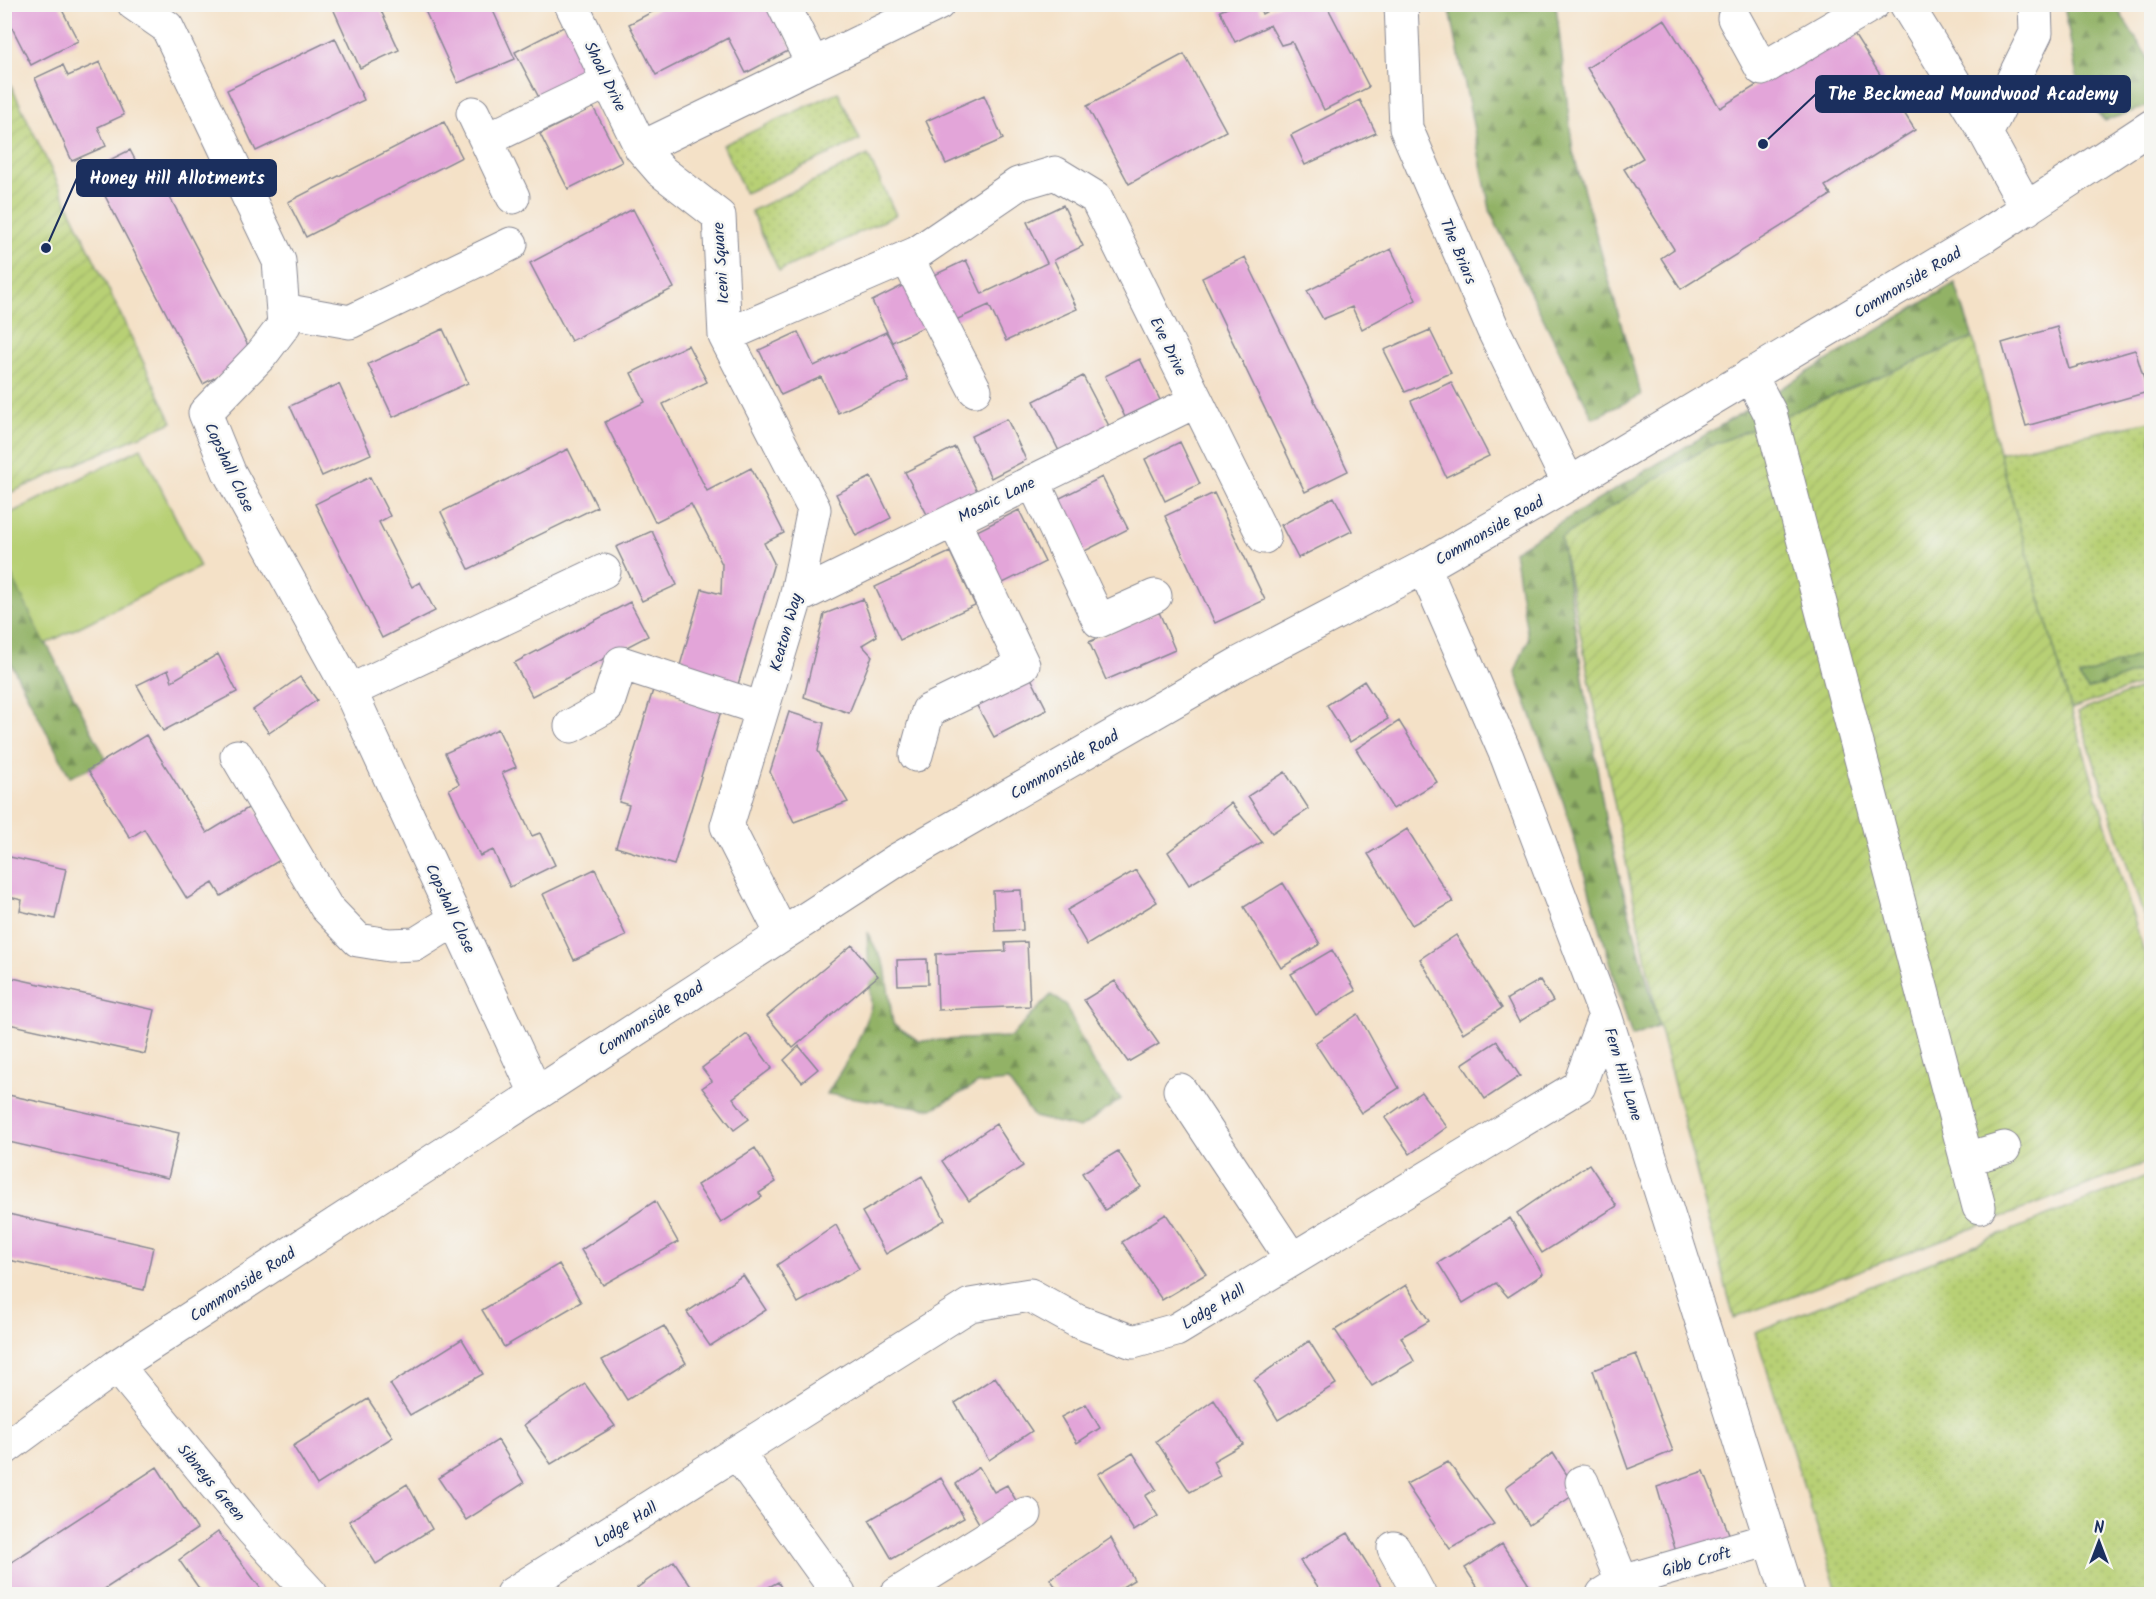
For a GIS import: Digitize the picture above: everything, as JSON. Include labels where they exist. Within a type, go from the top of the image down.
[{"type":"street","name":"Copshall Close","points":[[134,4],[167,27],[279,261],[284,325],[262,354],[205,413],[229,472],[351,691],[536,1093]]},
{"type":"street","name":"Shoal Drive","points":[[571,4],[641,148]]},
{"type":"street","points":[[783,4],[813,65]]},
{"type":"street","points":[[641,148],[938,4]]},
{"type":"street","name":"The Briars","points":[[1401,4],[1406,128],[1493,329],[1569,484]]},
{"type":"street","points":[[1734,18],[1762,69],[1873,4]]},
{"type":"street","points":[[1906,4],[1986,134],[2027,209]]},
{"type":"street","points":[[1986,134],[2036,33],[2035,4]]},
{"type":"street","points":[[513,196],[480,127],[609,81]]},
{"type":"street","name":"Commonside Road","points":[[4,1449],[117,1366],[781,932],[897,860],[1230,669],[1424,567],[1569,484],[2027,209],[2151,126]]},
{"type":"street","name":"Iceni Square","points":[[641,148],[661,171],[719,216],[725,336]]},
{"type":"street","name":"Eve Drive","points":[[907,258],[1018,184],[1055,173],[1096,198],[1264,537]]},
{"type":"street","points":[[283,310],[350,322],[511,243]]},
{"type":"street","points":[[725,336],[907,258],[975,390]]},
{"type":"street","name":"Keaton Way","points":[[725,336],[814,509],[796,598],[727,826],[781,932]]},
{"type":"street","points":[[1750,375],[1770,413],[1978,1207]]},
{"type":"street","name":"Mosaic Lane","points":[[796,598],[1197,401]]},
{"type":"street","points":[[1033,481],[1099,621],[1155,596]]},
{"type":"street","points":[[916,755],[928,711],[1023,665],[954,520]]},
{"type":"street","name":"Fern Hill Lane","points":[[1424,567],[1507,757],[1605,1016],[1788,1594]]},
{"type":"street","points":[[351,691],[604,571]]},
{"type":"street","points":[[571,726],[607,706],[621,663],[762,709]]},
{"type":"street","points":[[237,756],[326,907],[358,940],[389,945],[416,944],[456,919]]},
{"type":"street","name":"Lodge Hall","points":[[513,1594],[738,1454],[970,1305],[1030,1296],[1077,1321],[1133,1342],[1176,1330],[1291,1257],[1578,1086],[1605,1016]]},
{"type":"street","points":[[1180,1090],[1291,1257]]},
{"type":"street","points":[[1966,1159],[2004,1148]]},
{"type":"street","name":"Sibneys Green","points":[[117,1366],[252,1530],[311,1594]]},
{"type":"street","points":[[738,1454],[839,1594]]},
{"type":"street","name":"Gibb Croft","points":[[1582,1482],[1612,1588],[1770,1539]]},
{"type":"street","points":[[897,1594],[1025,1514]]},
{"type":"street","points":[[1394,1548],[1419,1594]]},
{"type":"green space","points":[[1449,5],[1556,5],[1573,152],[1641,395],[1593,418],[1491,214]]},
{"type":"green space","points":[[2064,5],[2115,5],[2148,58],[2151,67],[2151,105],[2105,121],[2080,95]]},
{"type":"green space","points":[[5,73],[172,422],[4,495]]},
{"type":"green space","points":[[838,92],[860,140],[745,193],[723,145]]},
{"type":"green space","points":[[868,155],[896,215],[779,271],[751,211]]},
{"type":"green space","points":[[1955,283],[1973,338],[1708,447],[1561,538],[1606,824],[1659,1026],[1632,1037],[1564,804],[1515,672],[1528,639],[1514,551]]},
{"type":"green space","points":[[1973,338],[1999,453],[2071,709],[2151,976],[2151,1161],[1734,1318],[1659,1026],[1561,538],[1708,447]]},
{"type":"green space","points":[[2151,421],[2151,681],[2071,709],[1999,453]]},
{"type":"green space","points":[[141,448],[200,567],[45,644],[5,562],[5,516]]},
{"type":"green space","points":[[4,561],[107,761],[70,777],[5,652]]},
{"type":"green space","points":[[2151,651],[2151,667],[2088,690],[2079,677]]},
{"type":"green space","points":[[2152,685],[2151,939],[2078,712]]},
{"type":"green space","points":[[867,932],[885,966],[893,1024],[919,1041],[1011,1037],[1051,995],[1065,1004],[1092,1061],[1121,1099],[1080,1128],[1034,1117],[1008,1081],[977,1084],[932,1109],[827,1094],[856,1046],[871,1007]]},
{"type":"green space","points":[[2151,1175],[2151,1594],[1838,1594],[1755,1332]]},
{"type":"building","points":[[4,4],[59,4],[78,41],[31,65],[4,12]]},
{"type":"building","points":[[331,4],[378,4],[399,50],[360,68]]},
{"type":"building","points":[[422,4],[490,4],[515,59],[458,83]]},
{"type":"building","points":[[667,4],[769,4],[792,49],[746,73],[728,38],[656,75],[629,24]]},
{"type":"building","points":[[1237,4],[1258,4],[1262,14],[1281,4],[1326,4],[1369,87],[1324,110],[1292,42],[1281,45],[1270,25],[1235,42],[1220,11]]},
{"type":"building","points":[[1664,19],[1720,108],[1850,27],[1915,130],[1825,186],[1831,195],[1681,289],[1661,258],[1674,249],[1624,169],[1643,158],[1587,68]]},
{"type":"building","points":[[569,24],[597,79],[544,107],[515,52]]},
{"type":"building","points":[[335,38],[364,100],[256,151],[227,90]]},
{"type":"building","points":[[1184,54],[1226,131],[1129,184],[1087,106]]},
{"type":"building","points":[[100,62],[124,115],[98,127],[106,146],[72,161],[35,78],[63,65],[68,76]]},
{"type":"building","points":[[984,95],[1003,139],[946,164],[926,121]]},
{"type":"building","points":[[1360,100],[1376,133],[1305,165],[1291,135]]},
{"type":"building","points":[[593,107],[622,162],[568,189],[540,134]]},
{"type":"building","points":[[444,122],[462,157],[306,237],[288,202]]},
{"type":"building","points":[[130,150],[141,171],[153,165],[254,357],[203,384],[91,169]]},
{"type":"building","points":[[1063,205],[1083,246],[1054,260],[1077,309],[1006,341],[989,305],[949,323],[928,278],[966,260],[982,294],[1047,263],[1027,222]]},
{"type":"building","points":[[633,209],[674,288],[571,341],[530,263]]},
{"type":"building","points":[[1391,249],[1416,300],[1362,329],[1352,307],[1323,319],[1307,291]]},
{"type":"building","points":[[1245,257],[1348,471],[1305,492],[1202,278]]},
{"type":"building","points":[[908,283],[928,325],[892,342],[872,301]]},
{"type":"building","points":[[2057,327],[2069,369],[2135,350],[2148,392],[2026,426],[2002,343]]},
{"type":"building","points":[[443,329],[468,383],[393,417],[368,364]]},
{"type":"building","points":[[1430,330],[1451,373],[1405,392],[1384,350]]},
{"type":"building","points":[[798,332],[814,366],[886,332],[908,380],[838,413],[821,377],[781,395],[759,350]]},
{"type":"building","points":[[688,345],[707,382],[663,404],[707,491],[751,468],[784,533],[764,543],[774,563],[737,688],[679,669],[702,589],[721,594],[722,564],[691,504],[655,522],[605,422],[645,402],[631,373]]},
{"type":"building","points":[[1140,359],[1160,400],[1125,417],[1105,376]]},
{"type":"building","points":[[1083,376],[1110,428],[1060,453],[1034,401]]},
{"type":"building","points":[[1451,382],[1489,456],[1446,477],[1411,401]]},
{"type":"building","points":[[339,384],[371,454],[322,476],[290,406]]},
{"type":"building","points":[[1007,419],[1026,460],[991,478],[971,436]]},
{"type":"building","points":[[1180,442],[1200,484],[1165,501],[1145,459]]},
{"type":"building","points":[[955,447],[981,499],[932,524],[905,472]]},
{"type":"building","points":[[568,449],[597,507],[469,569],[441,512]]},
{"type":"building","points":[[370,477],[390,516],[379,522],[412,587],[420,582],[435,611],[382,638],[315,504]]},
{"type":"building","points":[[871,477],[891,518],[856,536],[836,494]]},
{"type":"building","points":[[1102,477],[1128,529],[1079,554],[1052,502]]},
{"type":"building","points":[[1214,493],[1265,600],[1215,623],[1165,516]]},
{"type":"building","points":[[1334,497],[1352,531],[1298,558],[1281,525]]},
{"type":"building","points":[[1019,510],[1045,562],[995,587],[969,535]]},
{"type":"building","points":[[652,531],[677,585],[642,601],[616,547]]},
{"type":"building","points":[[950,552],[975,605],[900,640],[875,587]]},
{"type":"building","points":[[863,599],[877,636],[862,645],[872,656],[849,713],[804,697],[824,614]]},
{"type":"building","points":[[630,602],[648,636],[532,696],[514,663]]},
{"type":"building","points":[[1159,612],[1175,650],[1106,680],[1089,642]]},
{"type":"building","points":[[218,654],[237,692],[163,731],[137,685],[168,670],[172,681]]},
{"type":"building","points":[[1030,676],[1047,710],[994,737],[976,704]]},
{"type":"building","points":[[300,677],[317,700],[269,733],[253,710]]},
{"type":"building","points":[[1364,681],[1388,719],[1350,742],[1327,705]]},
{"type":"building","points":[[653,690],[721,711],[674,865],[616,847],[629,805],[619,802]]},
{"type":"building","points":[[789,712],[824,723],[818,751],[848,802],[794,822],[770,772]]},
{"type":"building","points":[[1399,721],[1437,782],[1393,809],[1356,749]]},
{"type":"building","points":[[498,729],[516,767],[502,773],[532,836],[540,833],[555,865],[510,887],[493,850],[480,856],[449,789],[459,784],[445,753]]},
{"type":"building","points":[[146,735],[207,833],[253,805],[285,857],[221,896],[213,883],[187,899],[144,829],[130,838],[88,770]]},
{"type":"building","points":[[1285,772],[1309,809],[1272,833],[1248,796]]},
{"type":"building","points":[[1231,803],[1262,842],[1189,885],[1168,852]]},
{"type":"building","points":[[1407,829],[1453,902],[1412,925],[1368,854]]},
{"type":"building","points":[[5,856],[66,869],[55,919],[20,911],[22,900],[5,896]]},
{"type":"building","points":[[595,869],[626,936],[574,960],[543,894]]},
{"type":"building","points":[[1136,870],[1157,902],[1087,945],[1067,910]]},
{"type":"building","points":[[1283,883],[1320,944],[1281,968],[1244,907]]},
{"type":"building","points":[[1021,890],[1023,930],[995,931],[993,891]]},
{"type":"building","points":[[1456,935],[1502,1008],[1463,1033],[1420,959]]},
{"type":"building","points":[[1027,942],[1030,1006],[938,1010],[936,954],[1006,951],[1005,943]]},
{"type":"building","points":[[852,945],[878,976],[793,1048],[767,1016]]},
{"type":"building","points":[[1332,950],[1356,991],[1316,1015],[1291,974]]},
{"type":"building","points":[[927,959],[928,984],[898,985],[897,960]]},
{"type":"building","points":[[4,976],[155,1010],[145,1054],[4,1023]]},
{"type":"building","points":[[1540,980],[1553,1001],[1519,1022],[1507,999]]},
{"type":"building","points":[[1115,981],[1159,1044],[1128,1062],[1084,1000]]},
{"type":"building","points":[[1358,1014],[1399,1088],[1361,1113],[1315,1043]]},
{"type":"building","points":[[747,1034],[772,1068],[733,1098],[749,1119],[734,1130],[702,1088],[712,1081],[702,1068]]},
{"type":"building","points":[[1497,1041],[1520,1076],[1485,1099],[1462,1064]]},
{"type":"building","points":[[799,1046],[818,1069],[802,1082],[784,1060]]},
{"type":"building","points":[[1421,1092],[1447,1127],[1410,1154],[1385,1118]]},
{"type":"building","points":[[4,1094],[179,1133],[168,1178],[4,1141]]},
{"type":"building","points":[[996,1124],[1023,1166],[969,1201],[942,1161]]},
{"type":"building","points":[[755,1148],[776,1182],[759,1193],[762,1197],[721,1223],[697,1185]]},
{"type":"building","points":[[1118,1151],[1141,1187],[1105,1210],[1082,1173]]},
{"type":"building","points":[[1589,1164],[1617,1206],[1542,1253],[1517,1213]]},
{"type":"building","points":[[922,1176],[945,1220],[886,1254],[862,1212]]},
{"type":"building","points":[[655,1201],[678,1242],[603,1285],[581,1250]]},
{"type":"building","points":[[4,1213],[153,1247],[144,1290],[4,1259]]},
{"type":"building","points":[[1166,1214],[1206,1274],[1162,1300],[1122,1242]]},
{"type":"building","points":[[1510,1218],[1543,1274],[1508,1297],[1496,1283],[1463,1303],[1438,1263]]},
{"type":"building","points":[[836,1225],[859,1269],[798,1303],[777,1265]]},
{"type":"building","points":[[559,1264],[581,1302],[504,1347],[482,1310]]},
{"type":"building","points":[[743,1275],[766,1310],[710,1346],[687,1312]]},
{"type":"building","points":[[1406,1285],[1429,1321],[1401,1337],[1414,1361],[1372,1386],[1335,1330]]},
{"type":"building","points":[[664,1326],[686,1363],[627,1400],[602,1360]]},
{"type":"building","points":[[462,1339],[483,1374],[410,1415],[390,1384]]},
{"type":"building","points":[[1309,1341],[1336,1384],[1278,1420],[1254,1380]]},
{"type":"building","points":[[1636,1354],[1673,1451],[1628,1469],[1593,1370]]},
{"type":"building","points":[[995,1377],[1032,1431],[989,1460],[955,1403]]},
{"type":"building","points":[[585,1384],[615,1426],[551,1464],[524,1425]]},
{"type":"building","points":[[368,1399],[393,1437],[317,1485],[293,1446]]},
{"type":"building","points":[[1214,1400],[1243,1444],[1213,1461],[1220,1476],[1190,1492],[1156,1441]]},
{"type":"building","points":[[1086,1404],[1100,1428],[1077,1443],[1061,1417]]},
{"type":"building","points":[[498,1440],[524,1483],[466,1520],[438,1478]]},
{"type":"building","points":[[1133,1453],[1156,1489],[1145,1496],[1158,1516],[1134,1531],[1098,1474]]},
{"type":"building","points":[[1553,1453],[1578,1492],[1529,1525],[1506,1487]]},
{"type":"building","points":[[1448,1462],[1494,1524],[1450,1549],[1406,1484]]},
{"type":"building","points":[[157,1467],[197,1529],[97,1594],[11,1594],[4,1585],[4,1567]]},
{"type":"building","points":[[979,1467],[994,1492],[1007,1485],[1021,1509],[983,1530],[956,1484]]},
{"type":"building","points":[[1704,1471],[1732,1541],[1678,1559],[1657,1487]]},
{"type":"building","points":[[941,1478],[964,1518],[892,1559],[869,1520]]},
{"type":"building","points":[[407,1484],[432,1529],[376,1564],[349,1521]]},
{"type":"building","points":[[218,1532],[262,1590],[255,1594],[203,1594],[179,1560]]},
{"type":"building","points":[[1348,1533],[1386,1594],[1323,1594],[1300,1561]]},
{"type":"building","points":[[1111,1538],[1134,1580],[1111,1594],[1061,1594],[1050,1579]]},
{"type":"building","points":[[1502,1544],[1535,1594],[1482,1594],[1465,1568]]},
{"type":"building","points":[[674,1561],[696,1594],[641,1594],[637,1588]]},
{"type":"building","points":[[778,1582],[785,1594],[756,1594]]},
{"type":"place","name":"The Beckmead Moundwood Academy","points":[[1763,144]]},
{"type":"place","name":"Honey Hill Allotments","points":[[46,248]]}]
